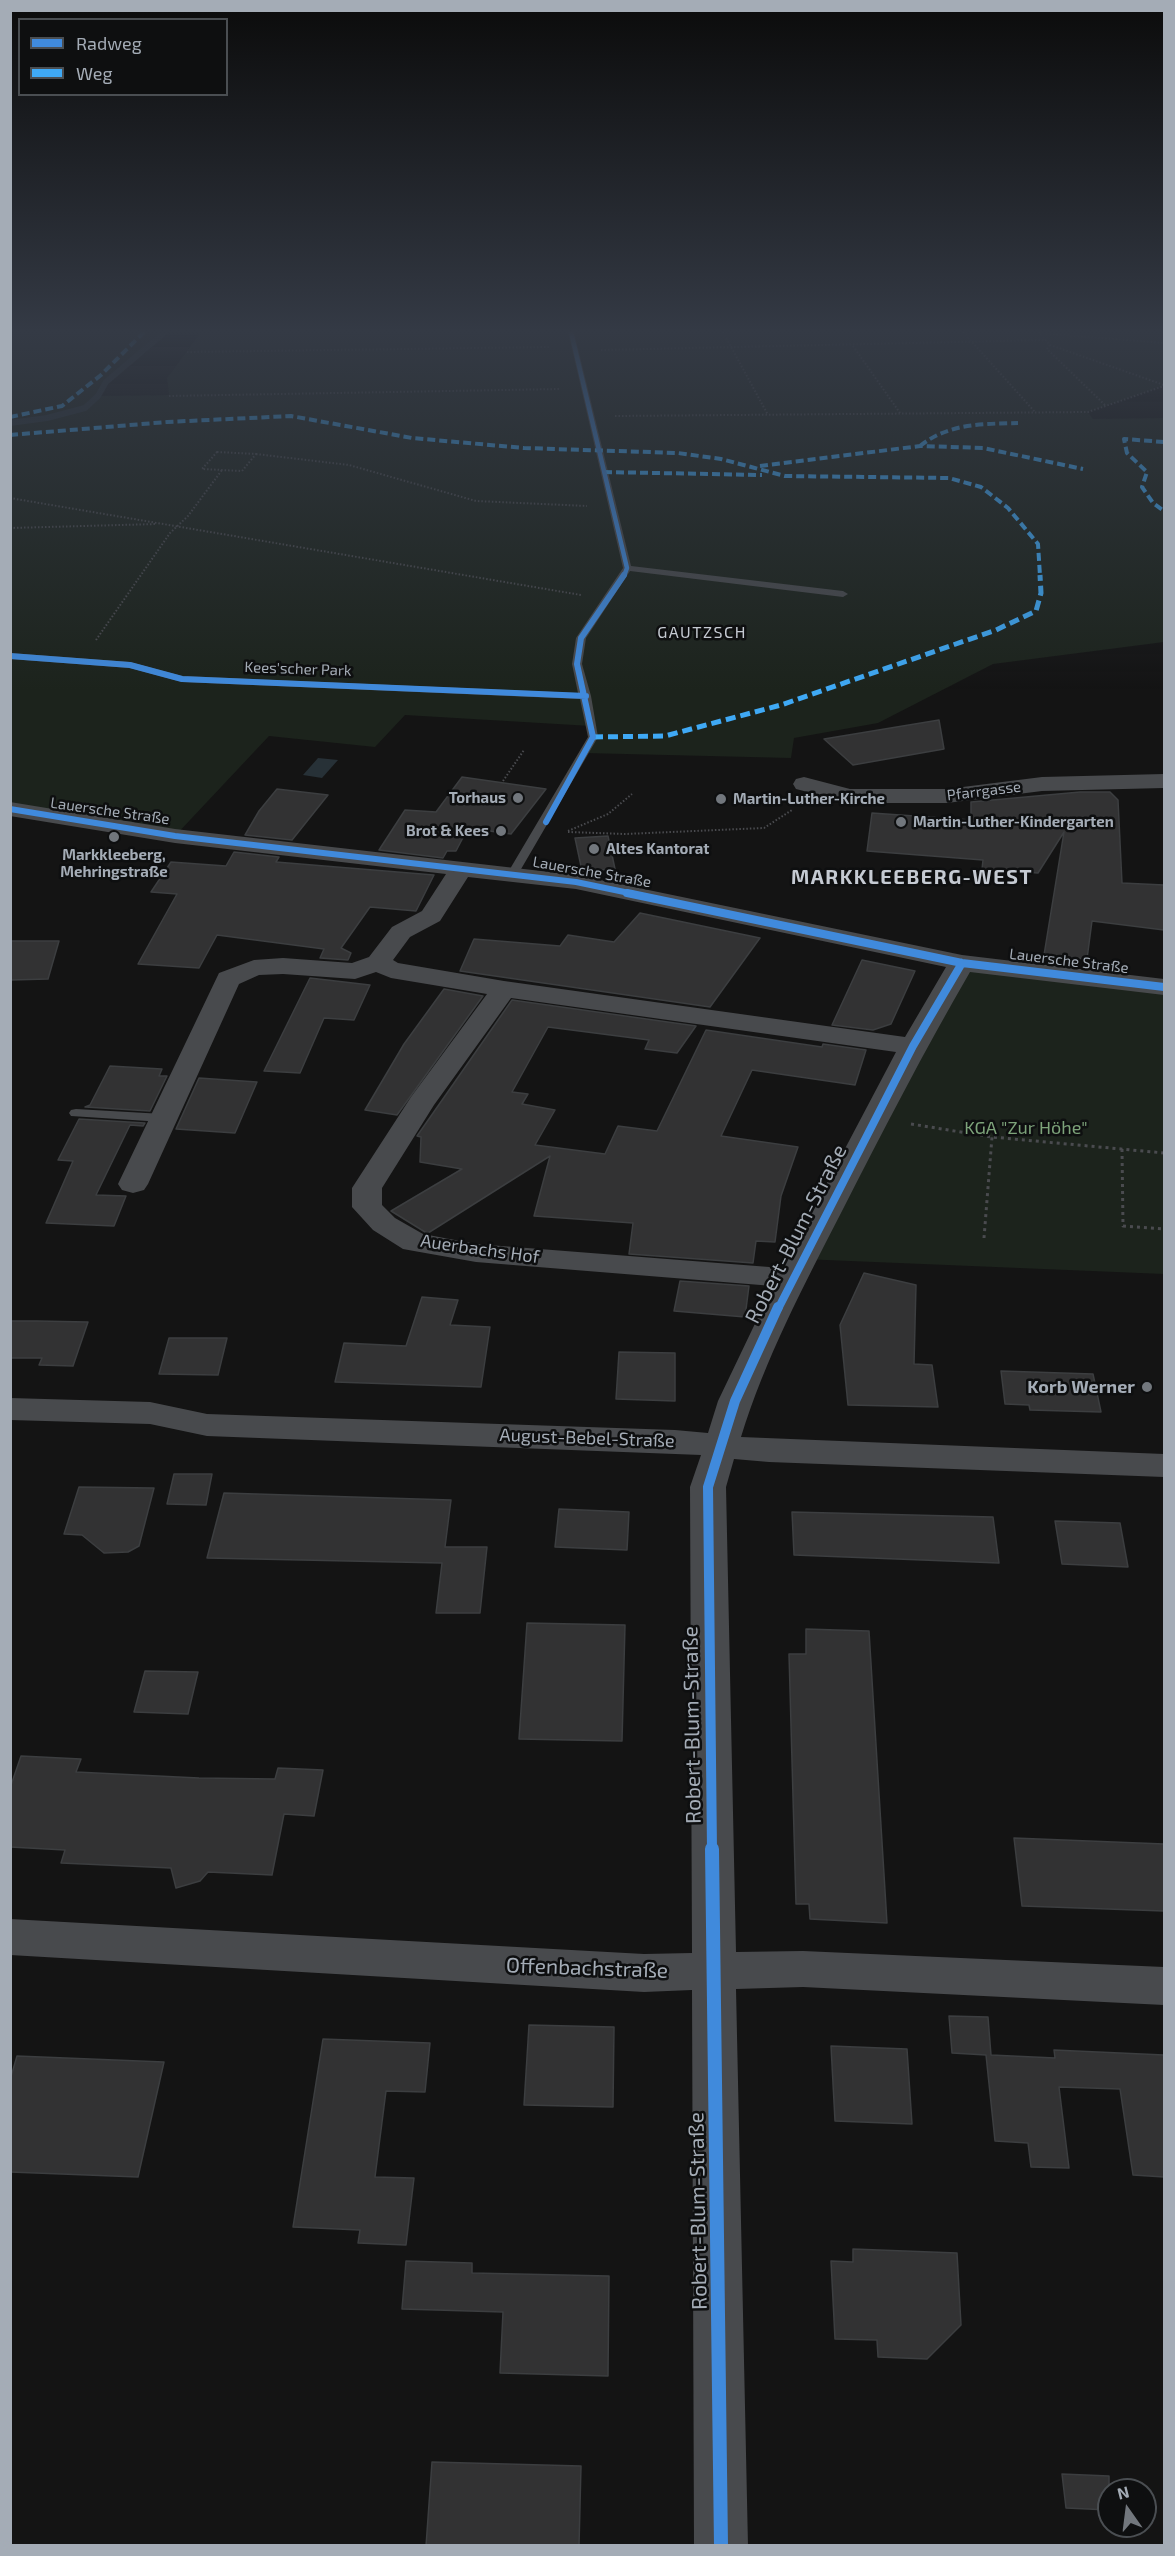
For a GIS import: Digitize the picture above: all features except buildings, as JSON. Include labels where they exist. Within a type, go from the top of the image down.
[{"type":"street","name":"Pfarrgasse","points":[[804,784],[850,796],[947,796],[1042,784],[1164,781]]},
{"type":"street","name":"Lauersche Straße","points":[[21,812],[175,836],[576,882],[962,963],[1164,987]]},
{"type":"street","points":[[10,833],[21,812]]},
{"type":"street","points":[[133,1184],[228,979],[254,968],[283,966],[355,971],[378,962],[401,932],[431,916],[461,869]]},
{"type":"street","points":[[378,962],[391,970],[504,988],[913,1046]]},
{"type":"street","name":"Robert-Blum-Straße","points":[[721,2546],[708,1487],[735,1401],[792,1278],[913,1046],[962,963]]},
{"type":"street","name":"Auerbachs Hof","points":[[504,988],[421,1103],[367,1188],[367,1208],[384,1224],[414,1242],[476,1253],[792,1278]]},
{"type":"street","name":"August-Bebel-Straße","points":[[10,1408],[150,1413],[207,1425],[675,1441],[769,1451],[1164,1466]]},
{"type":"street","name":"Offenbachstraße","points":[[10,1937],[644,1973],[803,1969],[1164,1986]]},
{"type":"lane","points":[[513,874],[593,737],[587,701],[577,664],[581,638],[609,599],[627,568],[599,451]]},
{"type":"lane","points":[[627,568],[843,594]]},
{"type":"lane","name":"Kees'scher Park","points":[[10,656],[130,665],[182,679],[587,701]]},
{"type":"lane","points":[[76,1113],[163,1118]]},
{"type":"path","points":[[256,453],[242,471],[202,469],[217,452],[256,453],[349,465],[476,501],[581,505],[614,510]]},
{"type":"path","points":[[82,660],[170,533],[188,516],[222,470]]},
{"type":"path","points":[[10,498],[609,599]]},
{"type":"path","points":[[10,528],[166,524]]},
{"type":"path","points":[[503,781],[524,750]]},
{"type":"path","points":[[632,794],[608,814],[564,832],[626,834],[764,828],[800,805],[850,796]]},
{"type":"path","points":[[875,1118],[992,1137],[1164,1153]]},
{"type":"path","points":[[984,1238],[992,1137]]},
{"type":"path","points":[[1122,1149],[1122,1226],[1164,1229]]},
{"type":"green space","points":[[10,451],[1164,451],[1164,642],[993,664],[878,723],[794,738],[791,758],[584,753],[591,726],[405,715],[375,747],[269,736],[175,836],[11,809]]},
{"type":"green space","name":"KGA \"Zur Höhe\"","points":[[962,963],[1164,987],[1164,1274],[802,1259]]},
{"type":"shaded area","points":[[318,758],[338,760],[322,778],[303,775]]},
{"type":"marked path","points":[[593,737],[665,736],[781,705],[996,630],[1036,611],[1041,593],[1038,544],[1008,508],[981,487],[949,478],[785,476],[721,459],[678,453],[625,451]]},
{"type":"marked path","points":[[760,466],[878,451]]},
{"type":"marked path","points":[[999,451],[1083,469]]},
{"type":"marked path","points":[[1127,451],[1147,472],[1142,487],[1153,503],[1164,511]]},
{"type":"marked path","points":[[604,472],[708,472],[762,475]]},
{"type":"cycle path","points":[[546,822],[593,737],[577,664],[581,638],[624,576],[627,568],[599,451]]},
{"type":"cycle path","points":[[10,656],[130,665],[182,679],[586,696]]},
{"type":"cycle path","points":[[10,809],[175,836],[576,882],[962,963],[1164,987]]},
{"type":"cycle path","points":[[721,2546],[708,1487],[735,1401],[792,1278],[913,1046],[962,963]]},
{"type":"place","name":"Torhaus","points":[[518,798]]},
{"type":"place","name":"Martin-Luther-Kirche","points":[[721,799]]},
{"type":"place","name":"Martin-Luther-Kindergarten","points":[[901,822]]},
{"type":"place","name":"Brot & Kees","points":[[501,831]]},
{"type":"place","name":"Markkleeberg, Mehringstraße","points":[[114,837]]},
{"type":"place","name":"Altes Kantorat","points":[[594,849]]},
{"type":"place","name":"Korb Werner","points":[[1147,1387]]},
{"type":"district","name":"GAUTZSCH","points":[[702,633]]},
{"type":"district","name":"MARKKLEEBERG-WEST","points":[[912,877]]}]
